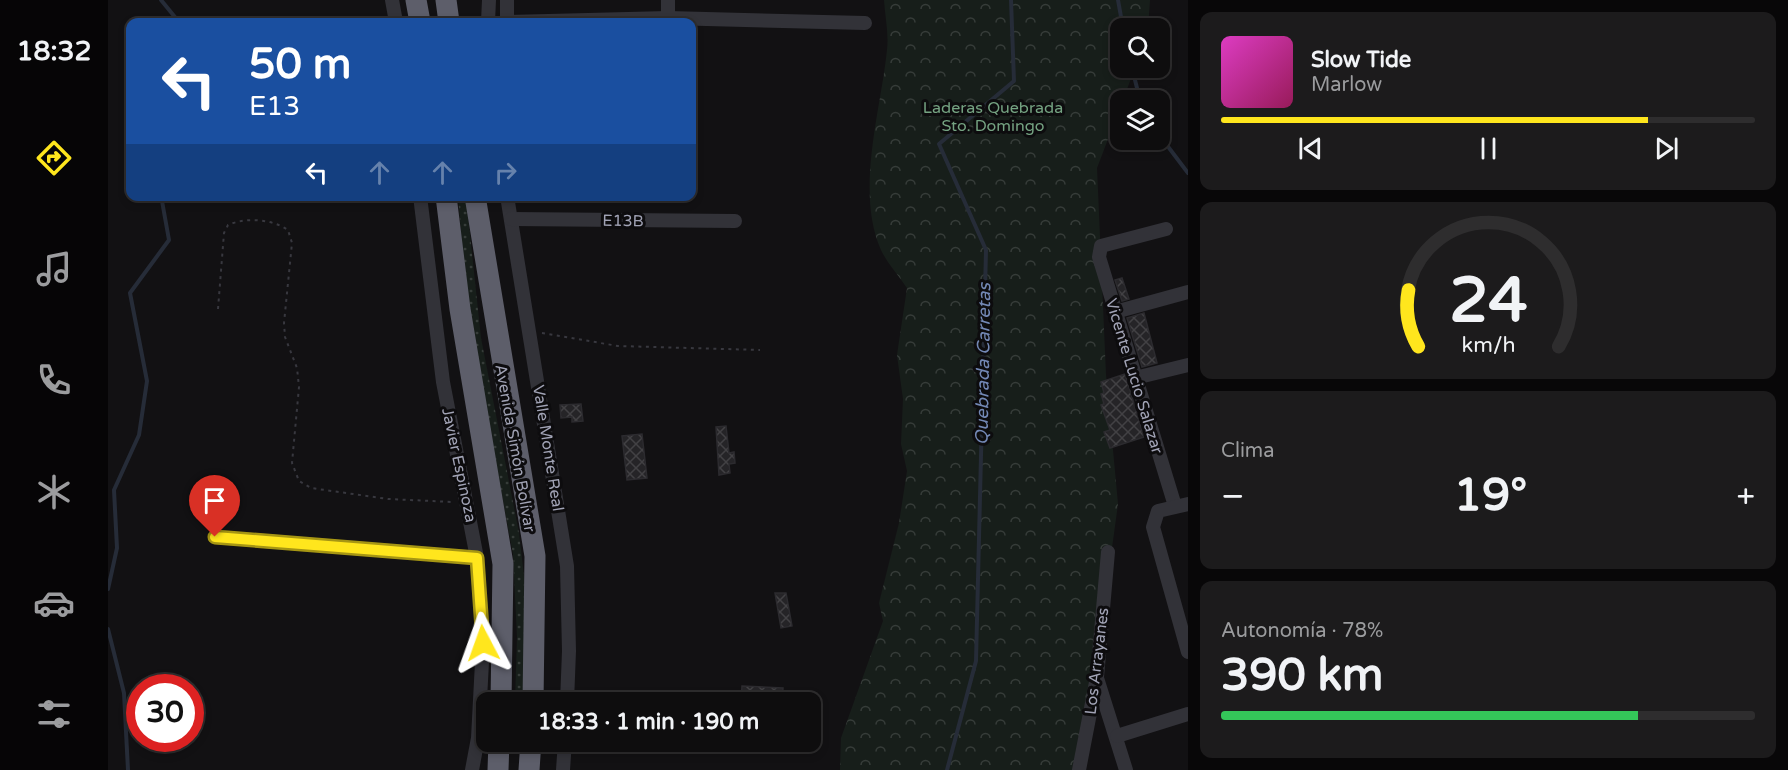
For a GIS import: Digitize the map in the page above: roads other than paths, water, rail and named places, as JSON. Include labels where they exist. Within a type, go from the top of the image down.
[{"type":"highway","points":[[416,0],[419,18]]},
{"type":"highway","points":[[446,0],[448,18]]},
{"type":"highway","name":"Avenida Simón Bolívar","points":[[448,201],[460,309],[503,564],[501,692]]},
{"type":"highway","name":"Avenida Simón Bolívar","points":[[476,201],[535,556],[533,692]]},
{"type":"highway","points":[[498,770],[499,752]]},
{"type":"highway","points":[[529,770],[530,752]]},
{"type":"street","points":[[392,0],[395,18]]},
{"type":"street","points":[[488,18],[489,0]]},
{"type":"street","points":[[507,0],[507,18]]},
{"type":"street","points":[[668,0],[668,18]]},
{"type":"street","points":[[696,19],[865,23]]},
{"type":"street","name":"Javier Espinoza","points":[[421,201],[443,382],[477,558],[483,643],[478,738],[472,770]]},
{"type":"street","name":"Valle Monte Real","points":[[508,201],[567,566],[567,692]]},
{"type":"street","name":"E13B","points":[[511,219],[735,221]]},
{"type":"street","name":"Vicente Lucio Salazar","points":[[1166,229],[1101,246],[1099,257],[1135,378],[1182,505]]},
{"type":"street","points":[[1115,312],[1188,292]]},
{"type":"street","points":[[1135,378],[1188,365]]},
{"type":"street","points":[[1182,505],[1158,511],[1153,527],[1188,652]]},
{"type":"street","points":[[215,537],[477,558]]},
{"type":"street","name":"Los Arrayanes","points":[[1079,770],[1097,677],[1108,552]]},
{"type":"street","points":[[1097,677],[1126,770]]},
{"type":"street","points":[[1117,736],[1188,714]]},
{"type":"street","points":[[563,770],[564,752]]},
{"type":"waterway","points":[[161,0],[176,18]]},
{"type":"waterway","name":"Quebrada Carretas","points":[[947,770],[976,661],[986,250],[939,144],[1014,81],[1011,0]]},
{"type":"waterway","points":[[1118,0],[1121,18]]},
{"type":"waterway","points":[[1134,78],[1138,90]]},
{"type":"waterway","points":[[1170,149],[1188,173]]},
{"type":"waterway","points":[[108,589],[117,548],[114,490],[139,435],[147,381],[130,293],[169,240],[162,201]]},
{"type":"waterway","points":[[108,629],[124,693],[128,770]]},
{"type":"park label","name":"Laderas Quebrada Sto. Domingo","points":[[993,116]]}]
